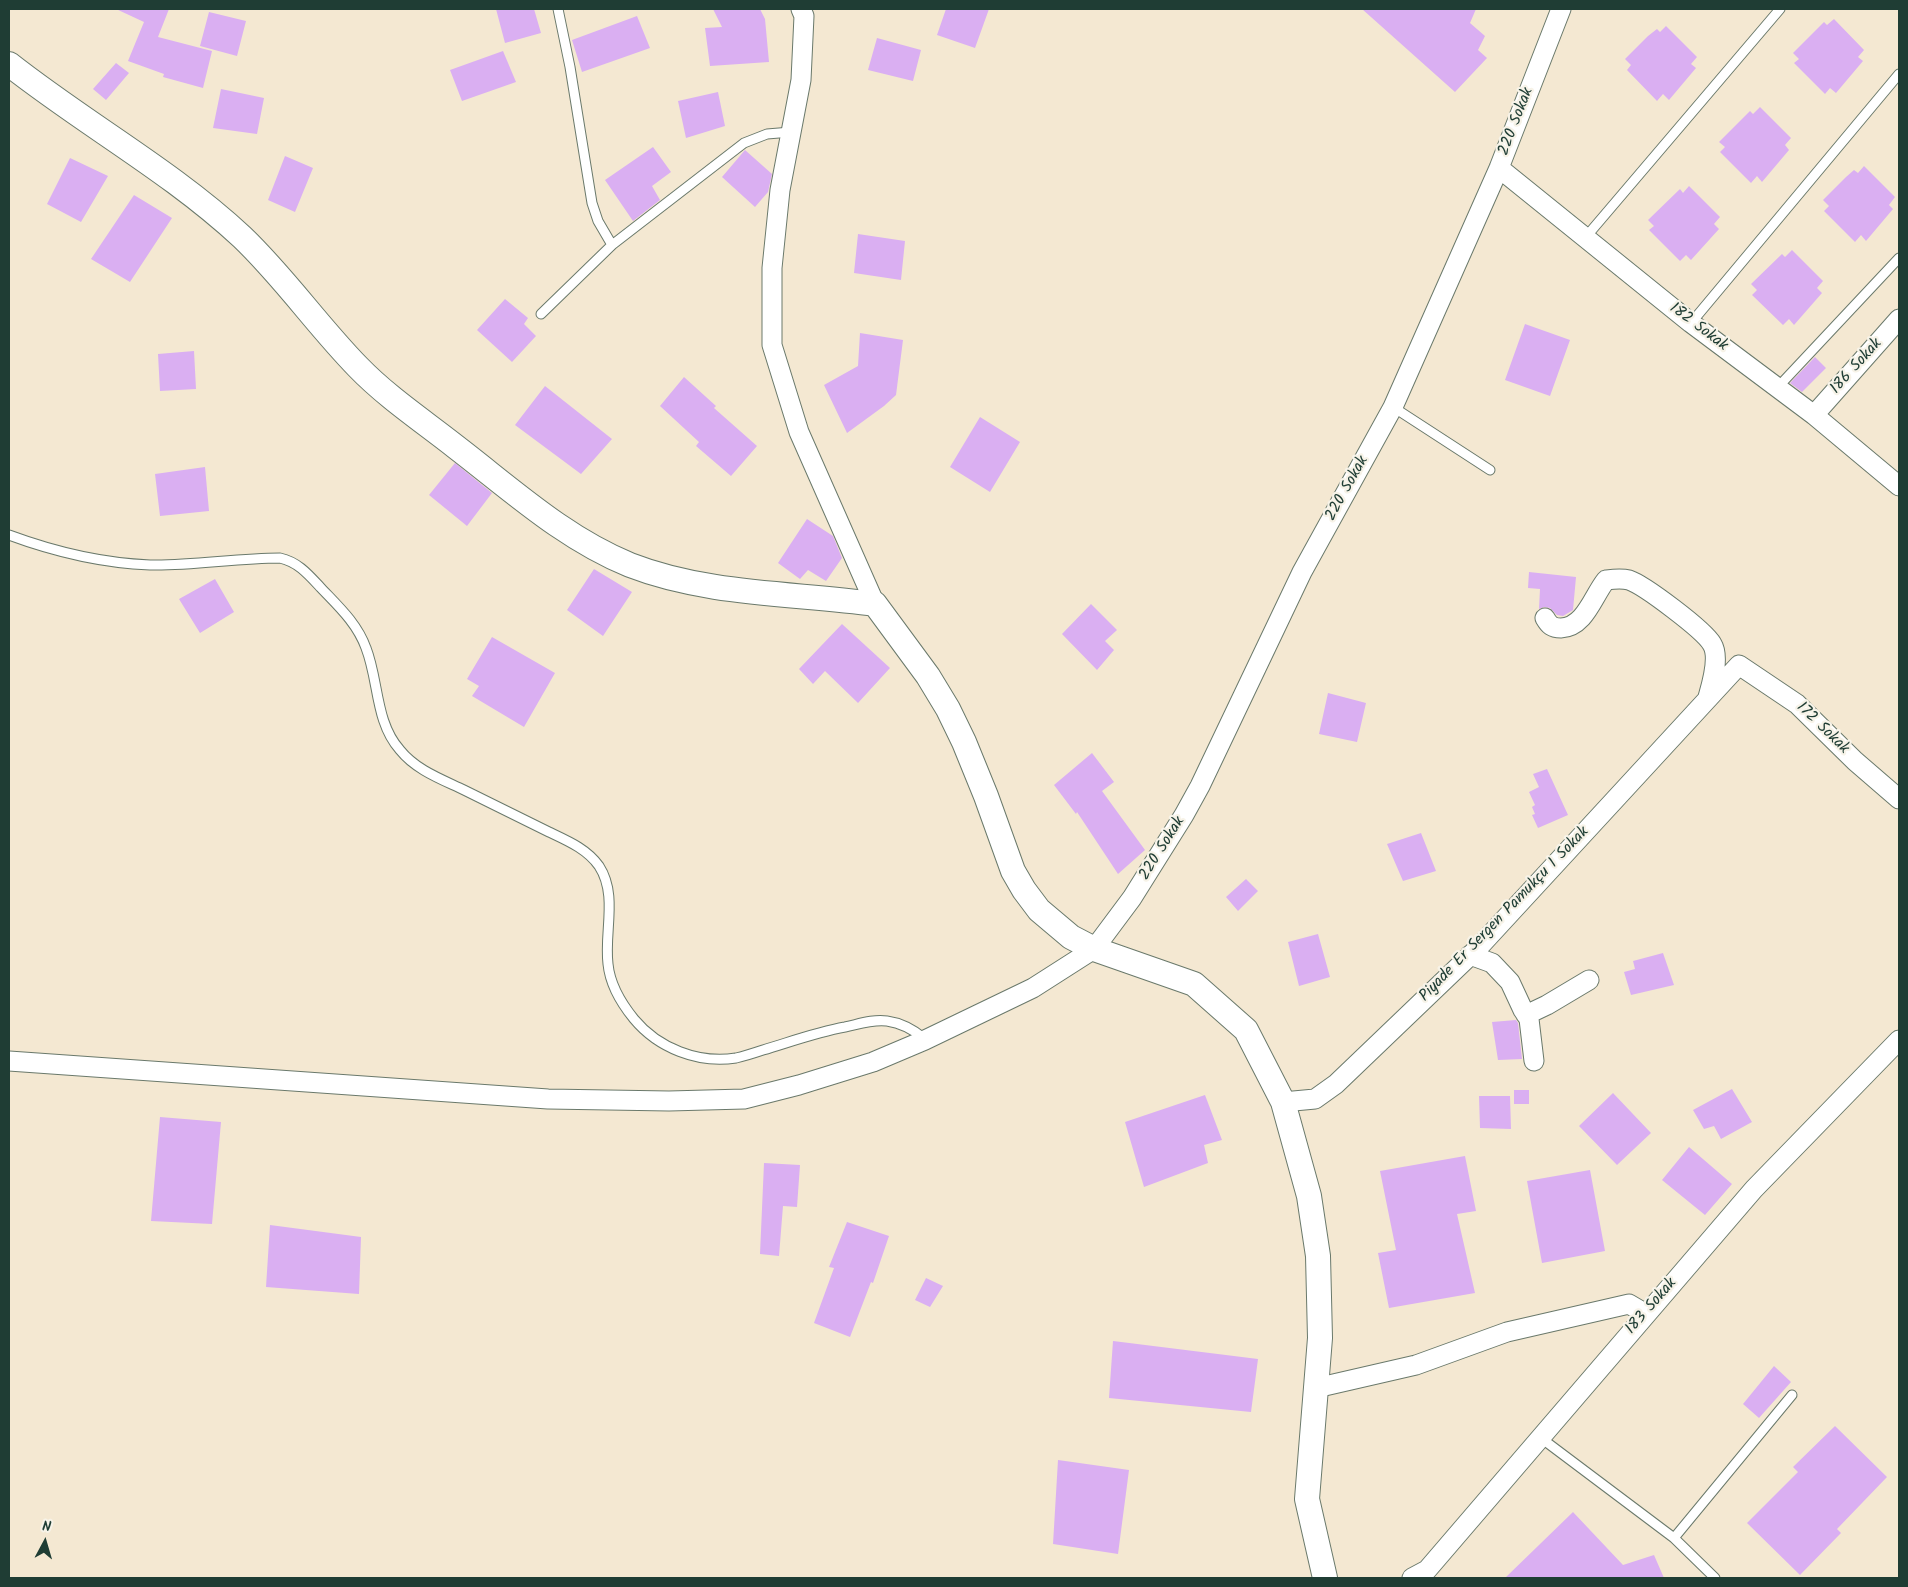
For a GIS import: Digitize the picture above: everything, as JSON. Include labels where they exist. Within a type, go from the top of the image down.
[{"type":"street","points":[[801,9],[804,16],[801,80],[780,190],[772,268],[772,345],[799,432],[875,604],[928,676],[948,709],[986,796],[1013,871],[1024,890],[1039,910],[1057,927],[1094,949],[1194,984],[1246,1030],[1283,1102],[1309,1196],[1318,1256],[1320,1338],[1307,1499],[1326,1578]]},
{"type":"street","name":"220 Sokak","points":[[1094,949],[1132,898],[1184,816],[1302,572],[1393,407],[1499,168],[1561,9]]},
{"type":"street","points":[[9,64],[36,86],[199,200],[241,236],[274,269],[359,368],[543,516],[577,539],[630,564],[675,579],[723,588],[875,604]]},
{"type":"street","name":"182 Sokak","points":[[1499,168],[1691,323],[1814,415],[1899,486]]},
{"type":"street","name":"186 Sokak","points":[[1814,415],[1899,319]]},
{"type":"street","name":"Piyade Er Sergen Pamukçu 1 Sokak","points":[[1545,618],[1549,625],[1557,628],[1573,625],[1588,609],[1596,593],[1606,580],[1618,578],[1630,580],[1698,629],[1713,644],[1715,658],[1714,675],[1708,698]]},
{"type":"street","name":"Piyade Er Sergen Pamukçu 1 Sokak","points":[[1283,1102],[1315,1099],[1336,1084],[1470,955],[1739,665]]},
{"type":"street","name":"172 Sokak","points":[[1739,665],[1797,704],[1855,761],[1899,799]]},
{"type":"street","points":[[9,1061],[548,1099],[669,1102],[744,1099],[799,1085],[873,1062],[925,1040],[1033,988],[1094,949]]},
{"type":"street","points":[[1470,955],[1492,963],[1510,982],[1529,1019],[1534,1061]]},
{"type":"street","points":[[1526,1014],[1547,1005],[1588,980]]},
{"type":"street","name":"183 Sokak","points":[[1412,1578],[1427,1570],[1754,1189],[1899,1040]]},
{"type":"street","points":[[1316,1388],[1416,1365],[1507,1332],[1629,1304],[1646,1314]]},
{"type":"lane","points":[[558,9],[570,66],[592,203],[598,221],[612,245]]},
{"type":"lane","points":[[1584,238],[1780,9]]},
{"type":"lane","points":[[1691,323],[1899,74]]},
{"type":"lane","points":[[541,314],[612,245],[744,143],[767,134],[791,132]]},
{"type":"lane","points":[[1778,387],[1899,258]]},
{"type":"lane","points":[[1393,407],[1490,470]]},
{"type":"lane","points":[[9,534],[69,554],[126,564],[152,565],[280,558],[295,563],[302,568],[345,613],[359,632],[371,663],[384,724],[390,737],[408,760],[431,774],[571,842],[592,858],[600,868],[608,890],[607,954],[610,976],[614,987],[634,1020],[658,1041],[672,1049],[704,1058],[737,1058],[838,1028],[874,1021],[898,1023],[910,1028],[925,1040]]},
{"type":"lane","points":[[1674,1538],[1792,1395]]},
{"type":"lane","points":[[1541,1438],[1674,1538],[1715,1578]]},
{"type":"building","points":[[116,9],[169,9],[158,37],[212,51],[203,88],[163,77],[164,74],[128,61],[144,22]]},
{"type":"building","points":[[496,9],[534,9],[541,33],[505,43]]},
{"type":"building","points":[[713,9],[760,9],[765,19],[769,62],[710,66],[705,28],[722,27]]},
{"type":"building","points":[[946,9],[989,9],[975,48],[937,35]]},
{"type":"building","points":[[1362,9],[1476,9],[1470,23],[1485,36],[1478,50],[1487,58],[1455,92]]},
{"type":"building","points":[[209,12],[246,21],[237,56],[200,46]]},
{"type":"building","points":[[637,16],[650,48],[582,72],[572,40]]},
{"type":"building","points":[[1834,19],[1864,50],[1858,57],[1863,61],[1836,93],[1830,88],[1825,94],[1794,63],[1799,59],[1793,53],[1824,22],[1827,25]]},
{"type":"building","points":[[1666,26],[1697,57],[1691,64],[1696,68],[1669,100],[1663,94],[1657,101],[1627,70],[1631,65],[1625,59],[1648,36],[1657,29],[1660,32]]},
{"type":"building","points":[[877,38],[921,50],[913,81],[868,70]]},
{"type":"building","points":[[503,51],[516,82],[462,101],[450,70]]},
{"type":"building","points":[[116,63],[129,73],[106,100],[93,89]]},
{"type":"building","points":[[221,89],[264,98],[257,134],[213,128]]},
{"type":"building","points":[[718,92],[725,126],[686,138],[678,101]]},
{"type":"building","points":[[1760,107],[1791,138],[1785,145],[1789,150],[1762,182],[1757,176],[1751,183],[1720,152],[1725,147],[1719,142],[1750,111],[1753,114]]},
{"type":"building","points":[[653,147],[671,172],[652,186],[660,200],[633,221],[605,180]]},
{"type":"building","points":[[745,150],[772,174],[768,192],[755,207],[722,177]]},
{"type":"building","points":[[285,156],[313,168],[295,212],[268,200]]},
{"type":"building","points":[[70,158],[108,176],[81,222],[47,204]]},
{"type":"building","points":[[1864,166],[1895,197],[1889,205],[1893,209],[1866,241],[1861,235],[1855,242],[1824,211],[1829,206],[1823,200],[1854,170],[1858,173]]},
{"type":"building","points":[[1689,186],[1720,217],[1714,224],[1719,229],[1691,260],[1686,255],[1680,261],[1649,230],[1654,226],[1648,220],[1680,189],[1683,193]]},
{"type":"building","points":[[134,195],[172,218],[130,282],[91,259]]},
{"type":"building","points":[[858,234],[905,241],[901,280],[854,273]]},
{"type":"building","points":[[1792,250],[1823,281],[1817,288],[1822,293],[1794,325],[1789,319],[1783,325],[1752,295],[1757,290],[1751,284],[1782,254],[1785,257]]},
{"type":"building","points":[[505,299],[528,318],[524,324],[536,336],[512,362],[477,330]]},
{"type":"building","points":[[1525,324],[1570,340],[1550,396],[1505,380]]},
{"type":"building","points":[[860,333],[903,340],[896,395],[847,433],[824,385],[858,366]]},
{"type":"building","points":[[194,351],[196,389],[160,391],[158,354]]},
{"type":"building","points":[[1815,357],[1826,368],[1802,392],[1790,383]]},
{"type":"building","points":[[684,377],[716,406],[714,408],[757,446],[731,476],[696,446],[699,442],[660,406]]},
{"type":"building","points":[[545,386],[612,439],[581,474],[515,425]]},
{"type":"building","points":[[980,417],[1020,442],[990,492],[950,467]]},
{"type":"building","points":[[455,463],[492,493],[467,526],[429,495]]},
{"type":"building","points":[[205,467],[209,511],[160,516],[155,474]]},
{"type":"building","points":[[807,519],[833,536],[842,558],[826,581],[808,570],[800,579],[778,563]]},
{"type":"building","points":[[594,569],[632,592],[603,636],[567,610]]},
{"type":"building","points":[[1529,572],[1576,577],[1573,610],[1563,616],[1557,615],[1550,608],[1544,607],[1539,609],[1540,589],[1528,588]]},
{"type":"building","points":[[215,579],[234,612],[200,633],[179,599]]},
{"type":"building","points":[[1091,604],[1117,630],[1105,641],[1114,650],[1097,670],[1062,634]]},
{"type":"building","points":[[842,624],[890,668],[858,703],[825,671],[813,684],[799,669]]},
{"type":"building","points":[[492,637],[555,673],[524,727],[472,696],[479,686],[467,679]]},
{"type":"building","points":[[1328,693],[1366,703],[1357,742],[1319,734]]},
{"type":"building","points":[[1092,753],[1114,782],[1102,791],[1145,850],[1118,874],[1077,812],[1076,814],[1054,785]]},
{"type":"building","points":[[1547,769],[1568,815],[1538,828],[1532,815],[1535,814],[1532,807],[1535,805],[1529,792],[1539,787],[1533,774]]},
{"type":"building","points":[[1421,833],[1436,871],[1403,881],[1387,844]]},
{"type":"building","points":[[1246,879],[1258,891],[1238,911],[1226,897]]},
{"type":"building","points":[[1318,934],[1330,977],[1299,986],[1288,942]]},
{"type":"building","points":[[1663,953],[1674,985],[1631,995],[1624,972],[1635,969],[1633,961]]},
{"type":"building","points":[[1516,1020],[1518,1023],[1522,1059],[1498,1060],[1492,1022]]},
{"type":"building","points":[[1732,1089],[1752,1122],[1721,1139],[1714,1126],[1704,1129],[1693,1110]]},
{"type":"building","points":[[1514,1090],[1529,1090],[1529,1104],[1514,1104]]},
{"type":"building","points":[[1613,1093],[1651,1133],[1617,1165],[1579,1126]]},
{"type":"building","points":[[1205,1095],[1222,1140],[1204,1145],[1208,1163],[1144,1187],[1125,1122]]},
{"type":"building","points":[[1479,1096],[1510,1096],[1511,1129],[1480,1128]]},
{"type":"building","points":[[160,1117],[221,1122],[212,1224],[151,1221]]},
{"type":"building","points":[[1689,1147],[1732,1184],[1705,1215],[1662,1180]]},
{"type":"building","points":[[1465,1156],[1476,1211],[1457,1214],[1475,1293],[1389,1308],[1378,1253],[1396,1250],[1380,1171]]},
{"type":"building","points":[[764,1163],[800,1165],[797,1207],[783,1206],[779,1256],[760,1254]]},
{"type":"building","points":[[1590,1170],[1605,1251],[1542,1263],[1527,1181]]},
{"type":"building","points":[[847,1222],[889,1236],[873,1283],[871,1282],[850,1337],[814,1323],[834,1268],[829,1267]]},
{"type":"building","points":[[270,1225],[361,1237],[359,1294],[266,1287]]},
{"type":"building","points":[[926,1278],[943,1286],[930,1307],[915,1300]]},
{"type":"building","points":[[1113,1341],[1258,1359],[1251,1412],[1109,1398]]},
{"type":"building","points":[[1774,1366],[1791,1382],[1759,1418],[1743,1404]]},
{"type":"building","points":[[1835,1426],[1887,1477],[1837,1529],[1841,1533],[1800,1575],[1747,1523],[1798,1472],[1793,1467]]},
{"type":"building","points":[[1058,1460],[1129,1470],[1118,1554],[1053,1544]]},
{"type":"building","points":[[1573,1512],[1623,1565],[1654,1555],[1664,1578],[1505,1578]]}]
